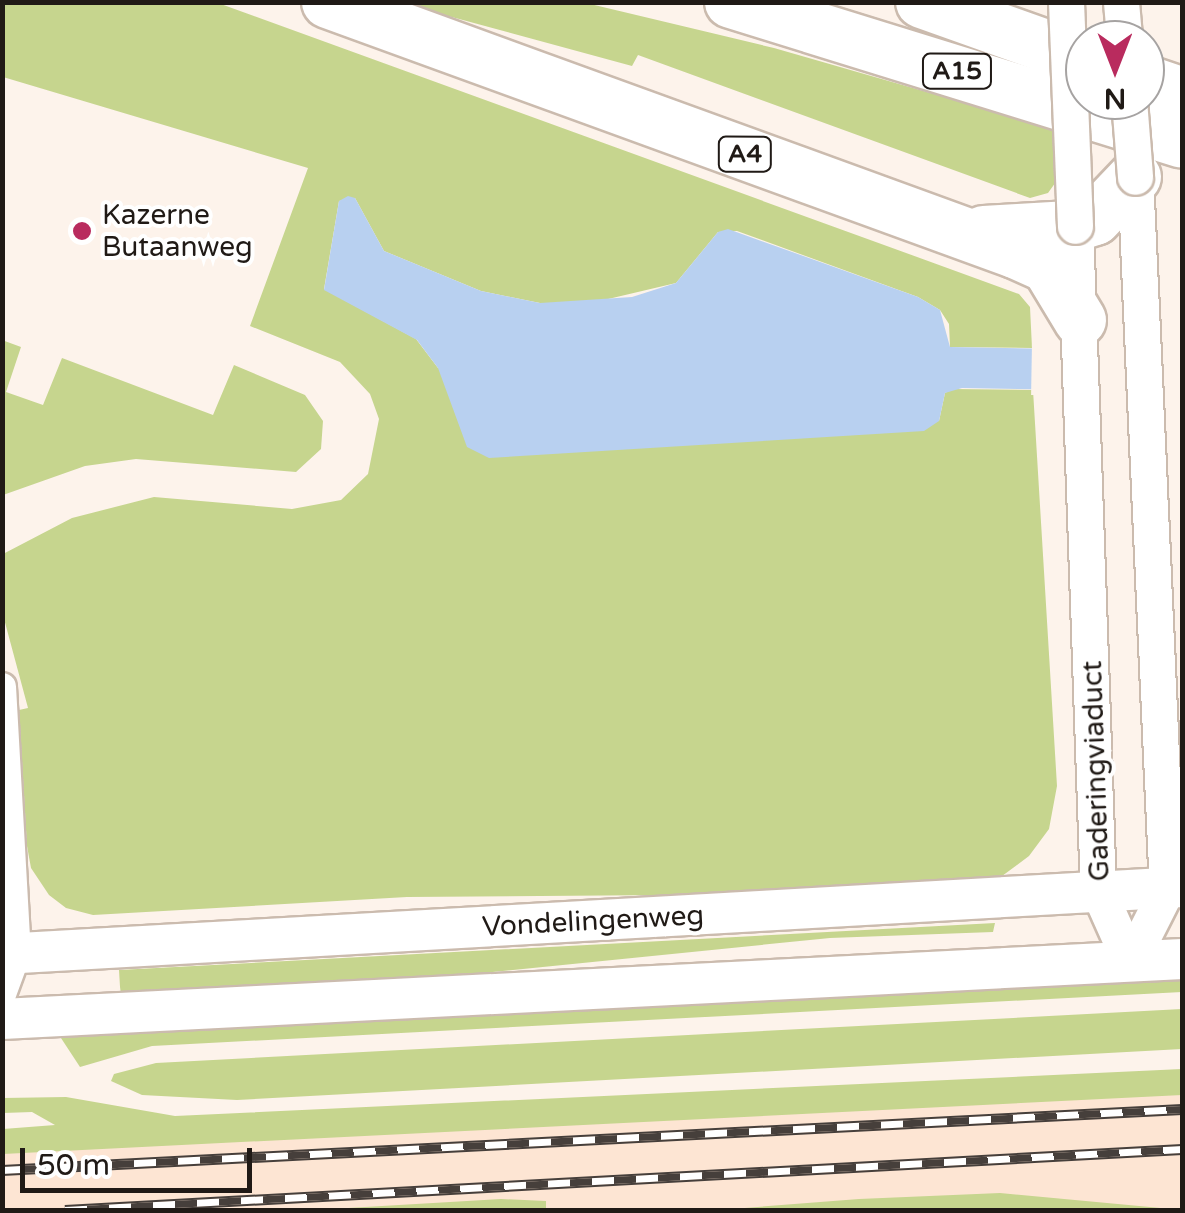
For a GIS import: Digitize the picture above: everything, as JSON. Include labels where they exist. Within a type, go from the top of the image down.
[{"type":"highway","name":"A4","points":[[328,2],[962,232],[1048,267],[1080,320]]},
{"type":"highway","name":"A15","points":[[731,2],[1182,142]]},
{"type":"highway","points":[[922,2],[1065,53]]},
{"type":"highway","points":[[1075,226],[1113,205],[1136,177]]},
{"type":"highway","name":"A4","points":[[962,232],[1075,226]]},
{"type":"main road","name":"Vondelingenweg","points":[[10,953],[1175,888]]},
{"type":"main road","points":[[2,1018],[1182,959]]},
{"type":"street","name":"Gaderingviaduct","points":[[1066,2],[1093,666],[1098,890],[1130,962]]},
{"type":"street","points":[[1130,962],[1175,888],[1157,664],[1131,120]]},
{"type":"street","points":[[2,994],[10,953],[5,696]]},
{"type":"shaded area","points":[[1182,1079],[1182,1210],[3,1210],[2,1138]]},
{"type":"green space","points":[[3,3],[218,3],[1019,294],[1030,307],[1032,348],[950,347],[949,324],[940,310],[918,297],[737,231],[718,232],[676,283],[587,304],[540,303],[481,291],[384,251],[355,198],[339,201],[324,289],[416,339],[438,368],[939,421],[945,393],[952,389],[1033,390],[1057,786],[1049,829],[1029,856],[998,879],[782,894],[407,897],[93,915],[66,908],[49,895],[31,868],[27,846],[19,710],[28,708],[3,615],[3,554],[72,518],[154,497],[292,509],[341,500],[368,474],[379,419],[370,394],[340,362],[250,326],[308,168],[3,77]]},
{"type":"green space","points":[[400,3],[586,3],[774,48],[1055,129],[1058,179],[1048,193],[1030,198],[638,55],[632,66]]},
{"type":"green space","points":[[2,340],[21,347],[6,392],[43,405],[62,358],[213,415],[234,365],[305,395],[323,421],[321,449],[296,472],[136,459],[85,466],[3,495]]},
{"type":"green space","points":[[995,923],[993,932],[830,938],[453,976],[121,994],[120,987],[119,970]]},
{"type":"green space","points":[[1182,977],[1182,992],[152,1046],[80,1067],[59,1035]]},
{"type":"green space","points":[[1182,1009],[1182,1049],[237,1100],[142,1095],[111,1081],[114,1074],[156,1063]]},
{"type":"green space","points":[[1182,1069],[1182,1095],[3,1154],[3,1129],[55,1125],[32,1112],[3,1113],[3,1098],[66,1097],[175,1116]]},
{"type":"green space","points":[[1000,1193],[1182,1210],[719,1210],[859,1199]]},
{"type":"green space","points":[[501,1199],[546,1201],[546,1208],[314,1210]]},
{"type":"water","points":[[348,196],[355,198],[384,251],[481,291],[540,303],[632,297],[676,283],[718,232],[728,229],[918,297],[940,310],[950,347],[1182,351],[1182,392],[962,388],[945,393],[939,421],[924,431],[489,458],[467,447],[438,368],[417,340],[324,290],[339,201]]},
{"type":"pier","points":[[1032,343],[1182,346],[1181,398],[1031,395]]},
{"type":"railway","points":[[2,1170],[1182,1109]]},
{"type":"railway","points":[[65,1210],[1182,1149]]},
{"type":"place","name":"Kazerne Butaanweg","points":[[82,231]]}]
